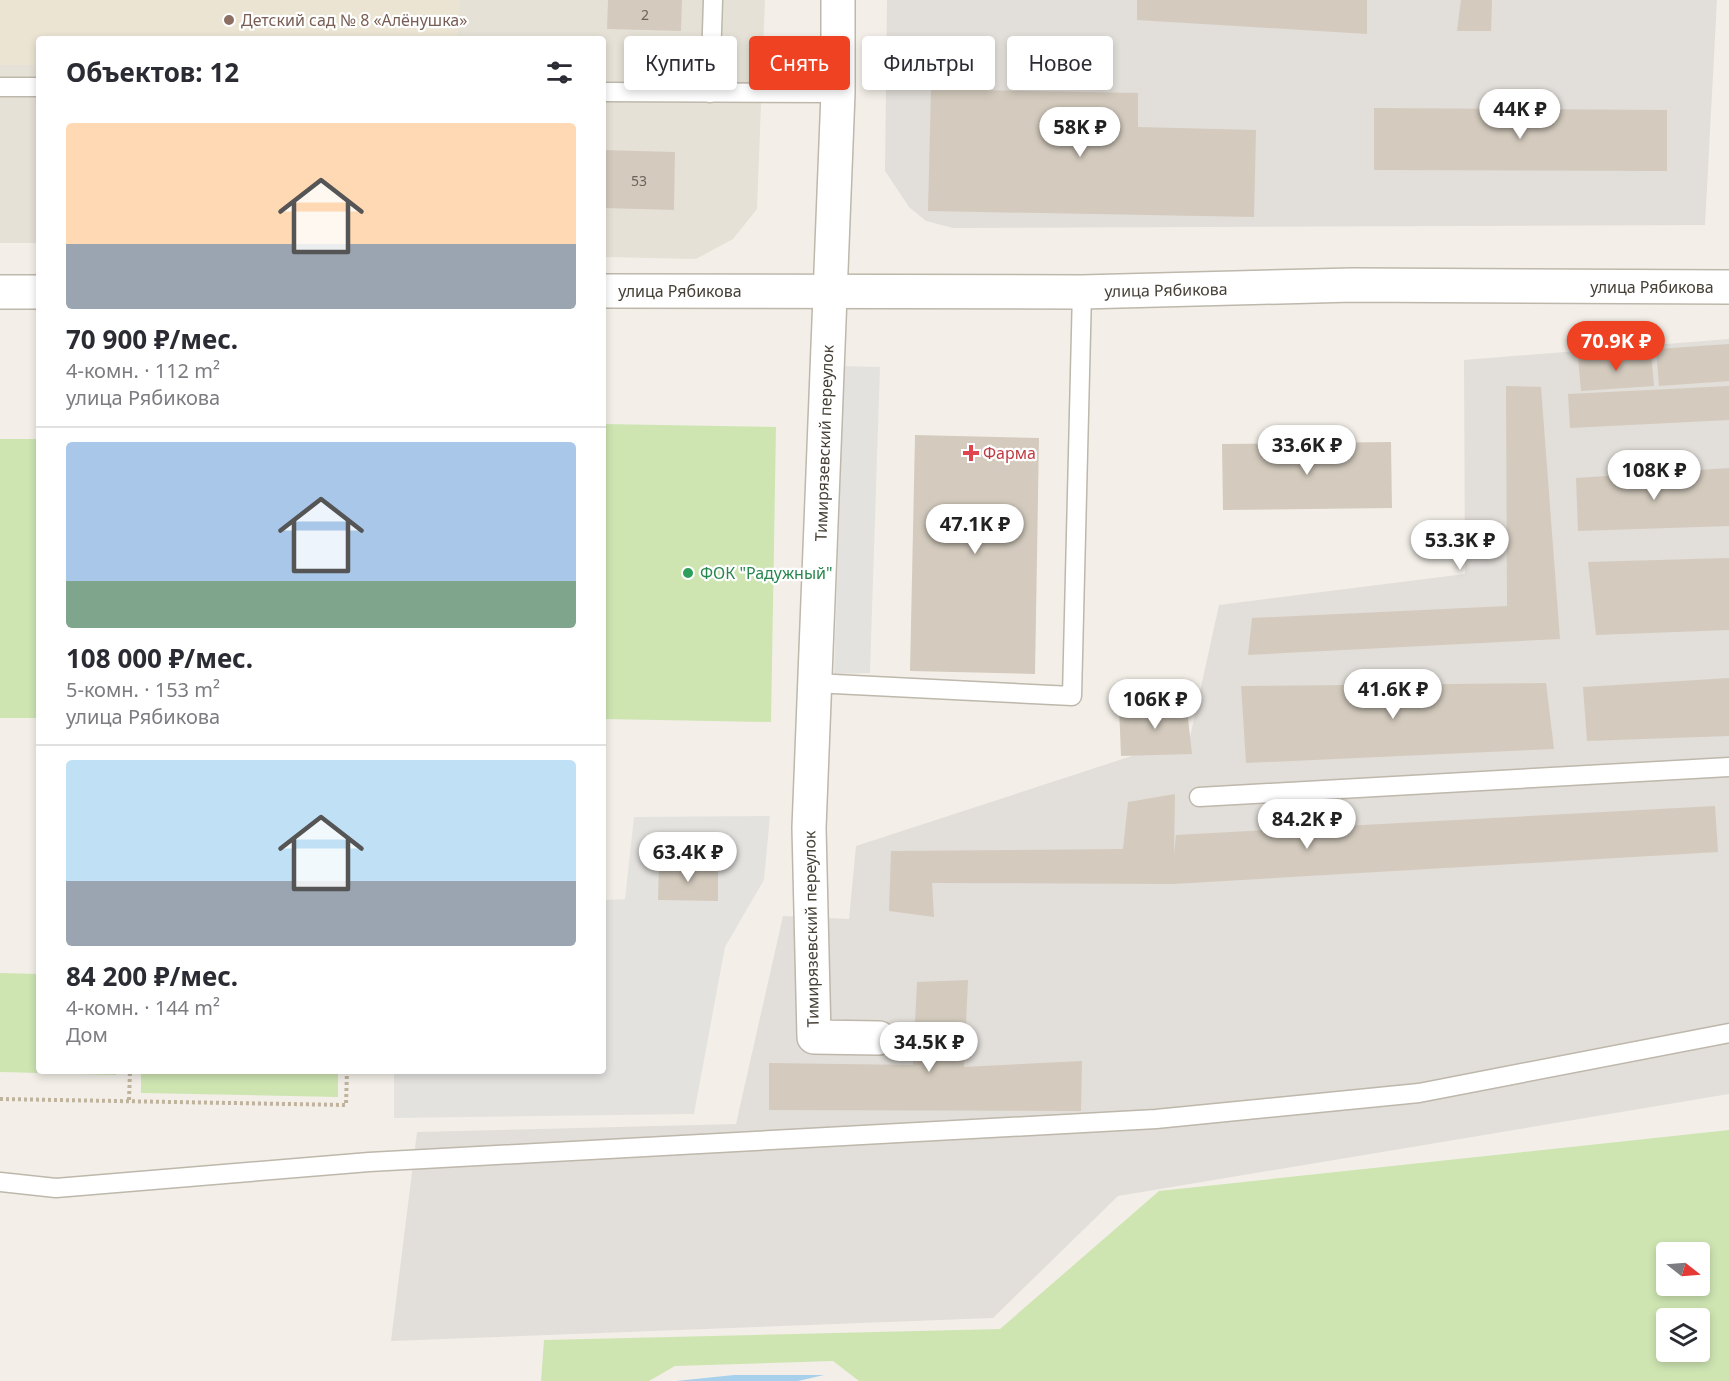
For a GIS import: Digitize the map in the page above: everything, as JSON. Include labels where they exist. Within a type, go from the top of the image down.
[{"type":"street","name":"Тимирязевский переулок","points":[[838,0],[838,93],[809,828],[814,1036],[879,1038]]},
{"type":"street","name":"улица Рябикова","points":[[606,291],[1082,292],[1352,285],[1729,287]]},
{"type":"street","points":[[0,292],[36,292]]},
{"type":"lane","points":[[711,93],[713,0]]},
{"type":"lane","points":[[0,87],[36,87]]},
{"type":"lane","points":[[606,92],[838,93]]},
{"type":"lane","points":[[814,683],[1072,696],[1082,292]]},
{"type":"lane","points":[[1199,797],[1729,767]]},
{"type":"lane","points":[[0,1182],[56,1188],[381,1161],[1156,1119],[1419,1092],[1729,1033]]},
{"type":"path","points":[[129,1074],[129,1101]]},
{"type":"path","points":[[0,1099],[346,1105],[347,1074]]},
{"type":"shaded area","points":[[0,0],[765,0],[764,36],[749,36],[749,90],[762,90],[757,209],[733,239],[696,259],[606,257],[606,36],[36,36],[36,243],[0,243]]},
{"type":"shaded area","name":"Детский сад № 8 «Алёнушка»","points":[[0,0],[460,0],[457,36],[36,36],[36,65],[0,65]]},
{"type":"shaded area","points":[[887,0],[1717,0],[1705,225],[953,228],[926,221],[909,207],[885,171],[886,90],[995,90],[995,36],[887,36]]},
{"type":"shaded area","points":[[1729,339],[1729,1094],[1118,1196],[993,1318],[391,1341],[417,1132],[736,1124],[783,916],[849,919],[856,846],[1190,737],[1219,605],[1465,574],[1464,360]]},
{"type":"shaded area","points":[[844,366],[880,367],[870,673],[834,674]]},
{"type":"shaded area","points":[[770,816],[764,880],[725,947],[694,1114],[394,1118],[394,1074],[606,1074],[606,900],[625,899],[634,817]]},
{"type":"green space","name":"ФОК \"Радужный\"","points":[[606,424],[776,427],[771,722],[606,719]]},
{"type":"green space","points":[[0,439],[36,439],[36,718],[0,718]]},
{"type":"green space","points":[[0,973],[36,974],[36,1073],[0,1072]]},
{"type":"green space","points":[[141,1074],[338,1074],[338,1097],[141,1093]]},
{"type":"green space","points":[[1729,1130],[1729,1381],[859,1381],[833,1361],[675,1366],[649,1381],[541,1381],[544,1340],[1000,1329],[1159,1191]]},
{"type":"water","points":[[734,1375],[824,1375],[798,1381],[676,1381]]},
{"type":"building","points":[[608,0],[682,0],[681,31],[607,29]]},
{"type":"building","points":[[1137,0],[1367,0],[1367,34],[1137,20]]},
{"type":"building","points":[[1461,0],[1492,0],[1491,31],[1457,31]]},
{"type":"building","points":[[931,90],[1138,93],[1138,127],[1256,130],[1254,217],[928,211]]},
{"type":"building","points":[[1374,108],[1667,110],[1667,171],[1374,170]]},
{"type":"building","points":[[606,150],[675,152],[674,210],[606,208]]},
{"type":"building","points":[[1729,344],[1729,381],[1659,386],[1656,349]]},
{"type":"building","points":[[1651,352],[1654,386],[1581,391],[1578,357]]},
{"type":"building","points":[[1506,386],[1541,387],[1560,639],[1248,655],[1252,618],[1507,606]]},
{"type":"building","points":[[1729,386],[1729,420],[1570,428],[1568,394]]},
{"type":"building","points":[[915,435],[1039,438],[1035,674],[910,671]]},
{"type":"building","points":[[1391,442],[1392,508],[1223,510],[1222,444]]},
{"type":"building","points":[[1729,468],[1729,526],[1578,531],[1576,478]]},
{"type":"building","points":[[1729,558],[1729,630],[1596,635],[1588,562]]},
{"type":"building","points":[[1729,678],[1729,736],[1587,741],[1583,687]]},
{"type":"building","points":[[1546,683],[1554,749],[1246,763],[1241,686]]},
{"type":"building","points":[[1186,701],[1192,754],[1121,756],[1119,707]]},
{"type":"building","points":[[1175,794],[1174,855],[1176,835],[1715,806],[1718,852],[1173,884],[932,883],[934,917],[889,911],[891,851],[1123,849],[1128,802]]},
{"type":"building","points":[[659,865],[718,866],[718,901],[658,900]]},
{"type":"building","points":[[968,980],[964,1067],[1082,1061],[1081,1111],[769,1110],[769,1063],[913,1065],[917,982]]},
{"type":"place","name":"Детский сад № 8 «Алёнушка»","points":[[229,20]]},
{"type":"place","name":"Фарма","points":[[971,453]]},
{"type":"place","name":"ФОК \"Радужный\"","points":[[688,573]]}]
